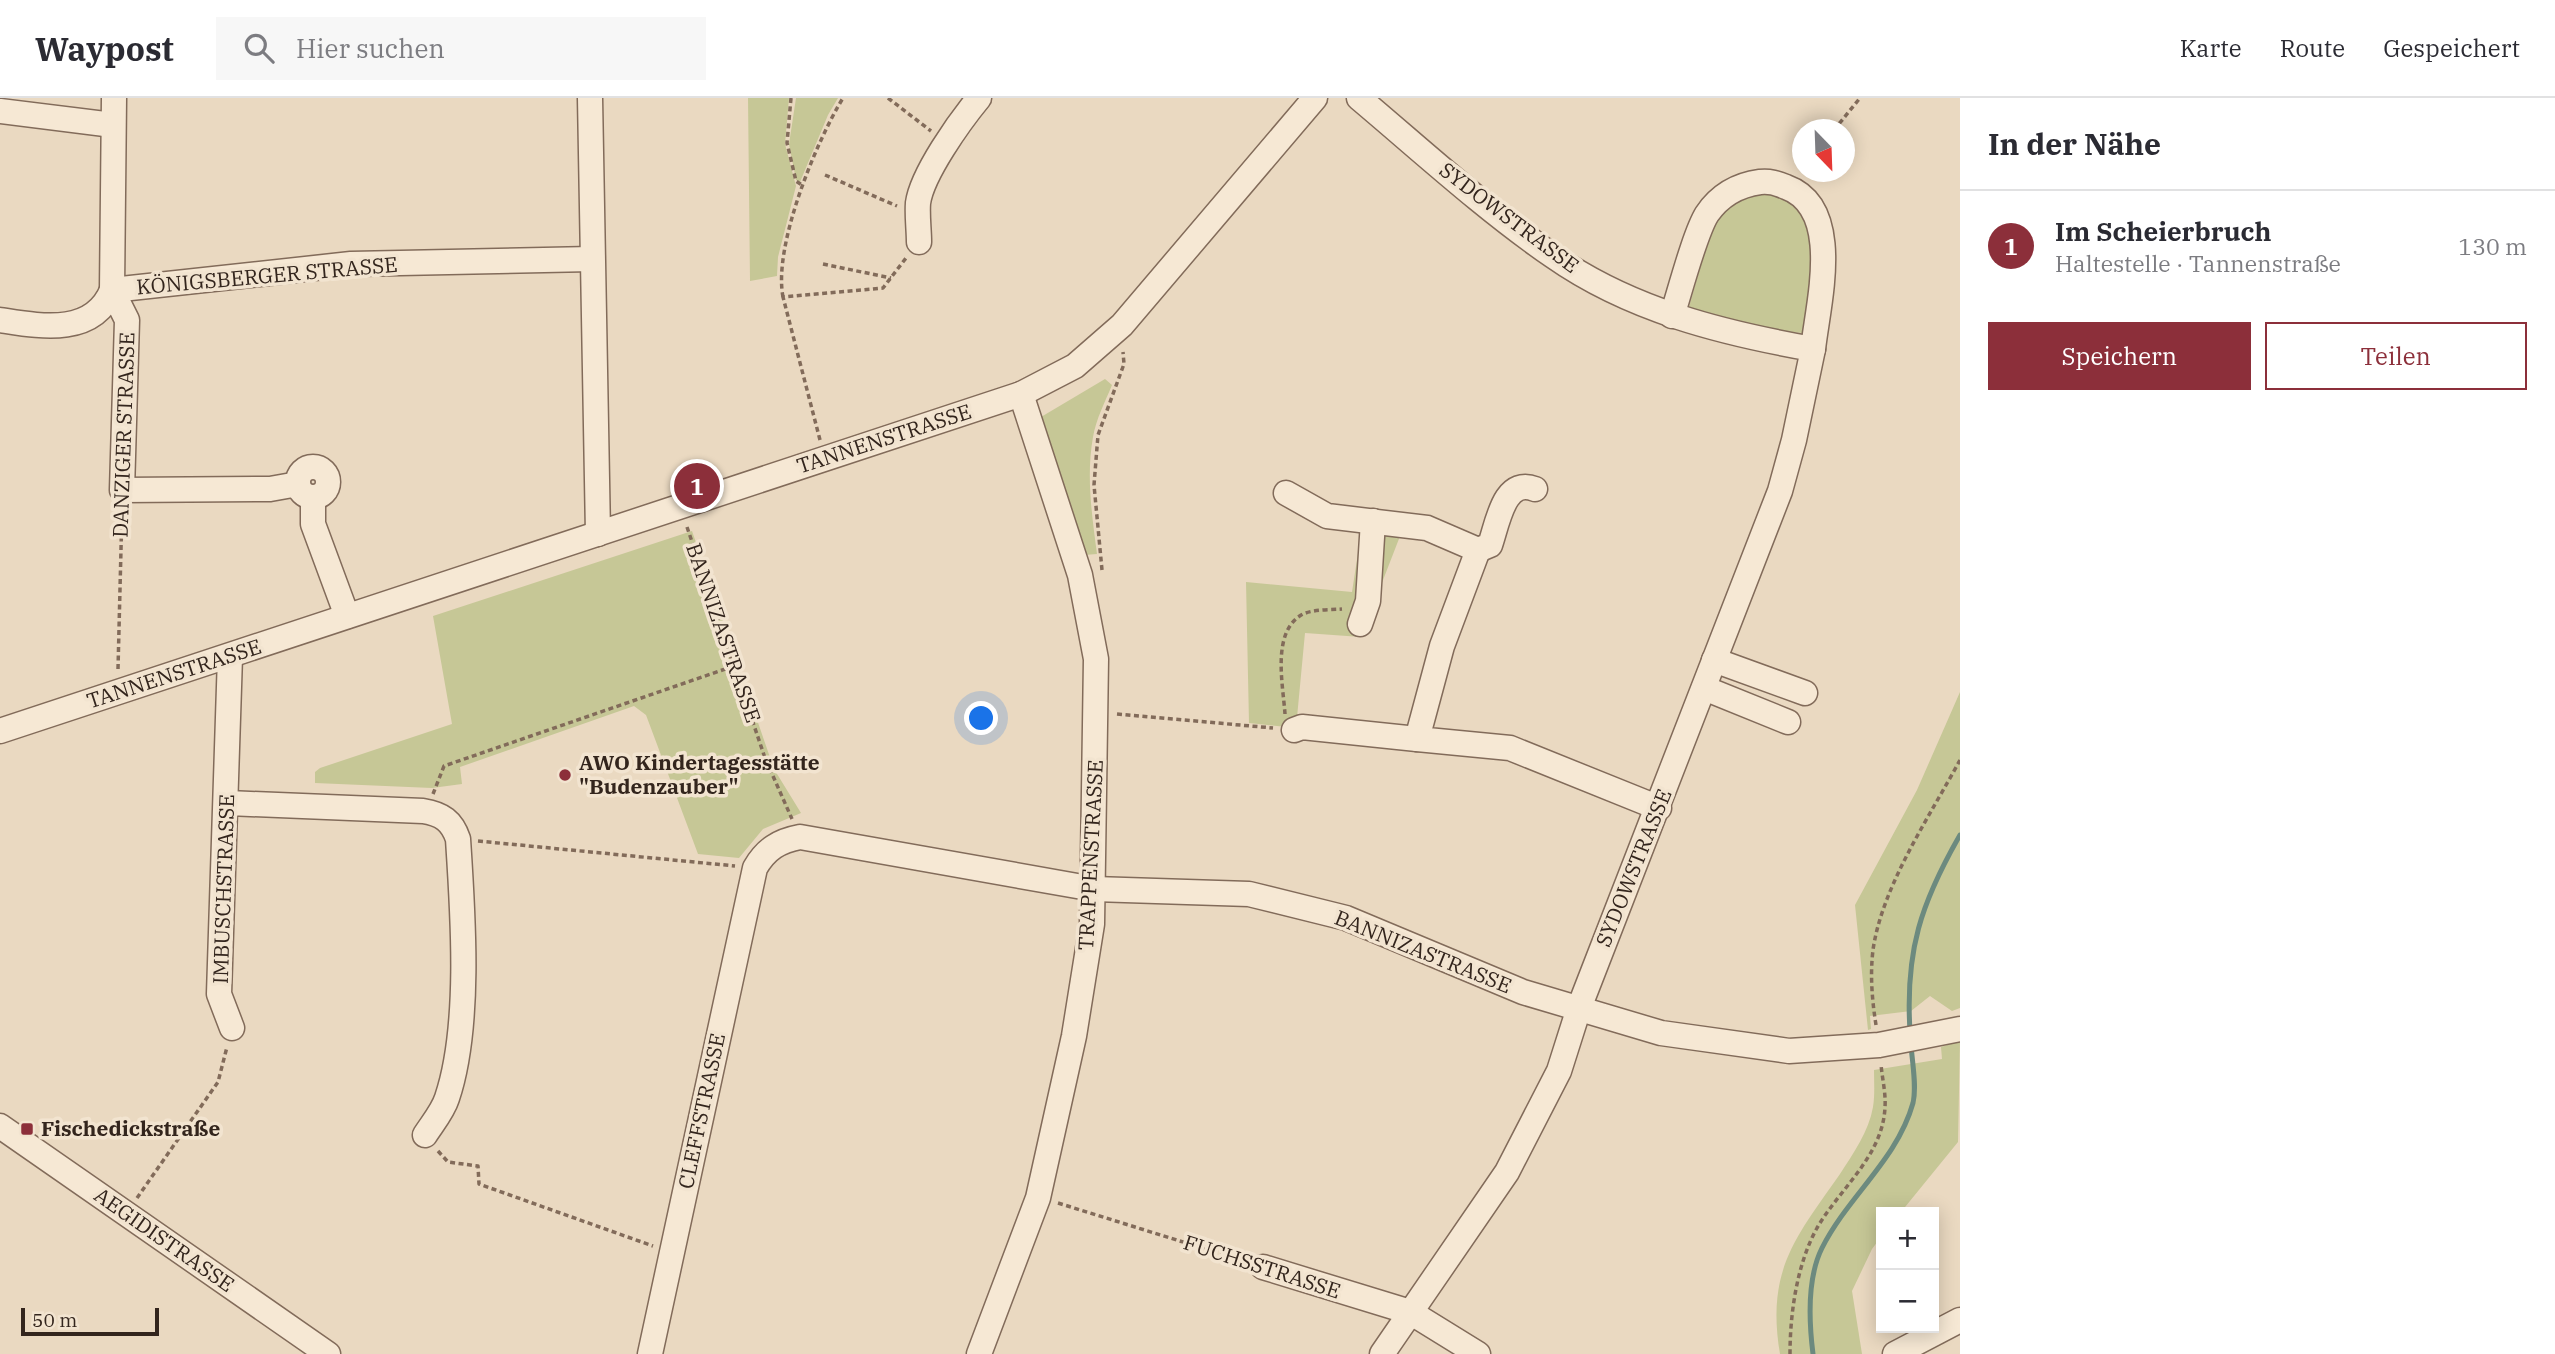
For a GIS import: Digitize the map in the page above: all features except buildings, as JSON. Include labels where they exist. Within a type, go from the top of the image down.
[{"type":"street","name":"DANZIGER STRASSE","points":[[114,98],[112,290],[127,320],[122,491]]},
{"type":"street","points":[[590,98],[598,534]]},
{"type":"street","points":[[919,242],[918,201],[947,143],[979,98]]},
{"type":"street","name":"TANNENSTRASSE","points":[[0,731],[1021,394],[1075,366],[1122,325],[1315,98]]},
{"type":"street","name":"SYDOWSTRASSE","points":[[1359,98],[1554,257],[1583,274],[1672,316],[1740,336],[1813,349]]},
{"type":"street","points":[[0,111],[113,125]]},
{"type":"street","name":"SYDOWSTRASSE","points":[[1382,1354],[1465,1237],[1507,1172],[1559,1071],[1579,1008],[1780,491],[1813,349],[1824,258],[1821,228],[1809,203],[1795,190],[1770,181],[1743,184],[1722,196],[1706,216],[1672,316]]},
{"type":"street","name":"KÖNIGSBERGER STRASSE","points":[[0,320],[59,327],[72,324],[102,307],[112,290],[351,264],[592,259]]},
{"type":"street","name":"TRAPPENSTRASSE","points":[[979,1354],[1038,1198],[1074,1037],[1092,924],[1094,888],[1096,659],[1080,575],[1021,394]]},
{"type":"street","points":[[1286,493],[1327,516],[1427,528],[1478,550],[1490,545],[1507,496],[1518,487],[1526,485],[1535,489]]},
{"type":"street","points":[[122,491],[305,490],[313,524],[347,616]]},
{"type":"street","points":[[1362,616],[1373,521]]},
{"type":"street","points":[[1417,739],[1442,646],[1478,550]]},
{"type":"street","name":"IMBUSCHSTRASSE","points":[[230,656],[228,803],[219,994],[232,1028]]},
{"type":"street","points":[[1714,660],[1805,693]]},
{"type":"street","points":[[1704,688],[1788,722]]},
{"type":"street","points":[[1290,730],[1301,727],[1510,748],[1659,808]]},
{"type":"street","points":[[228,803],[423,811],[443,817],[458,839],[463,927],[461,1009],[447,1100],[425,1136]]},
{"type":"street","points":[[755,868],[774,845],[800,836]]},
{"type":"street","name":"BANNIZASTRASSE","points":[[800,836],[1094,888],[1261,897],[1346,918],[1522,992],[1661,1033],[1790,1051],[1879,1045],[1960,1029]]},
{"type":"street","name":"CLEFFSTRASSE","points":[[650,1354],[755,868]]},
{"type":"street","name":"AEGIDISTRASSE","points":[[0,1126],[328,1354]]},
{"type":"street","name":"FUCHSSTRASSE","points":[[1263,1267],[1410,1312],[1478,1354]]},
{"type":"street","points":[[1895,1354],[1960,1320]]},
{"type":"path","points":[[791,98],[787,143],[796,181],[802,185]]},
{"type":"path","points":[[825,459],[779,278],[802,185],[843,98]]},
{"type":"path","points":[[888,98],[947,143]]},
{"type":"path","points":[[1843,119],[1860,98]]},
{"type":"path","points":[[825,175],[919,216]]},
{"type":"path","points":[[783,297],[883,288],[919,242]]},
{"type":"path","points":[[823,264],[891,278]]},
{"type":"path","points":[[1102,571],[1094,485],[1095,462],[1098,435],[1124,364],[1122,325]]},
{"type":"path","name":"DANZIGER STRASSE","points":[[117,692],[122,491]]},
{"type":"path","name":"BANNIZASTRASSE","points":[[680,507],[765,758],[800,836]]},
{"type":"path","points":[[1097,712],[1290,730],[1282,658],[1284,639],[1292,625],[1300,615],[1311,611],[1362,616]]},
{"type":"path","points":[[423,811],[444,766],[734,666]]},
{"type":"path","points":[[1790,1354],[1800,1266],[1818,1228],[1874,1148],[1886,1106],[1871,998],[1873,948],[1890,893],[1960,760]]},
{"type":"path","points":[[458,839],[755,868]]},
{"type":"path","points":[[125,1214],[218,1082],[232,1028]]},
{"type":"path","points":[[425,1136],[448,1162],[478,1166],[479,1184],[672,1252]]},
{"type":"path","name":"FUCHSSTRASSE","points":[[1038,1198],[1263,1267]]},
{"type":"green space","points":[[748,98],[789,98],[785,144],[796,186],[778,257],[777,276],[750,281]]},
{"type":"green space","points":[[796,98],[838,98],[828,115],[800,182],[796,180],[789,144]]},
{"type":"green space","points":[[1770,189],[1790,197],[1816,232],[1806,331],[1802,333],[1743,326],[1689,307],[1713,222],[1727,205]]},
{"type":"green space","points":[[1105,379],[1112,385],[1094,430],[1090,466],[1090,496],[1097,554],[1084,555],[1041,417]]},
{"type":"green space","points":[[1362,527],[1402,531],[1361,637],[1305,633],[1296,728],[1249,723],[1246,582],[1352,592]]},
{"type":"green space","points":[[692,531],[774,769],[801,813],[763,829],[739,858],[698,854],[646,715],[634,706],[460,767],[462,784],[432,788],[315,783],[315,772],[320,768],[452,724],[433,616]]},
{"type":"green space","points":[[1960,692],[1960,1008],[1952,1011],[1930,996],[1911,1011],[1870,1016],[1871,1029],[1868,1030],[1855,905],[1917,790]]},
{"type":"green space","points":[[1960,1041],[1958,1142],[1905,1207],[1876,1207],[1876,1244],[1852,1291],[1862,1354],[1780,1354],[1777,1300],[1781,1277],[1798,1237],[1864,1133],[1873,1107],[1874,1070],[1942,1059],[1941,1047]]},
{"type":"waterway","points":[[1910,1031],[1913,952],[1935,883],[1960,835]]},
{"type":"waterway","points":[[1813,1354],[1810,1300],[1817,1260],[1833,1229],[1884,1160],[1906,1123],[1914,1096],[1911,1044]]},
{"type":"place","name":"Im Scheierbruch","points":[[697,486]]},
{"type":"place","name":"AWO Kindertagesstätte \"Budenzauber\"","points":[[565,775]]},
{"type":"place","name":"Fischedickstraße","points":[[27,1129]]}]
